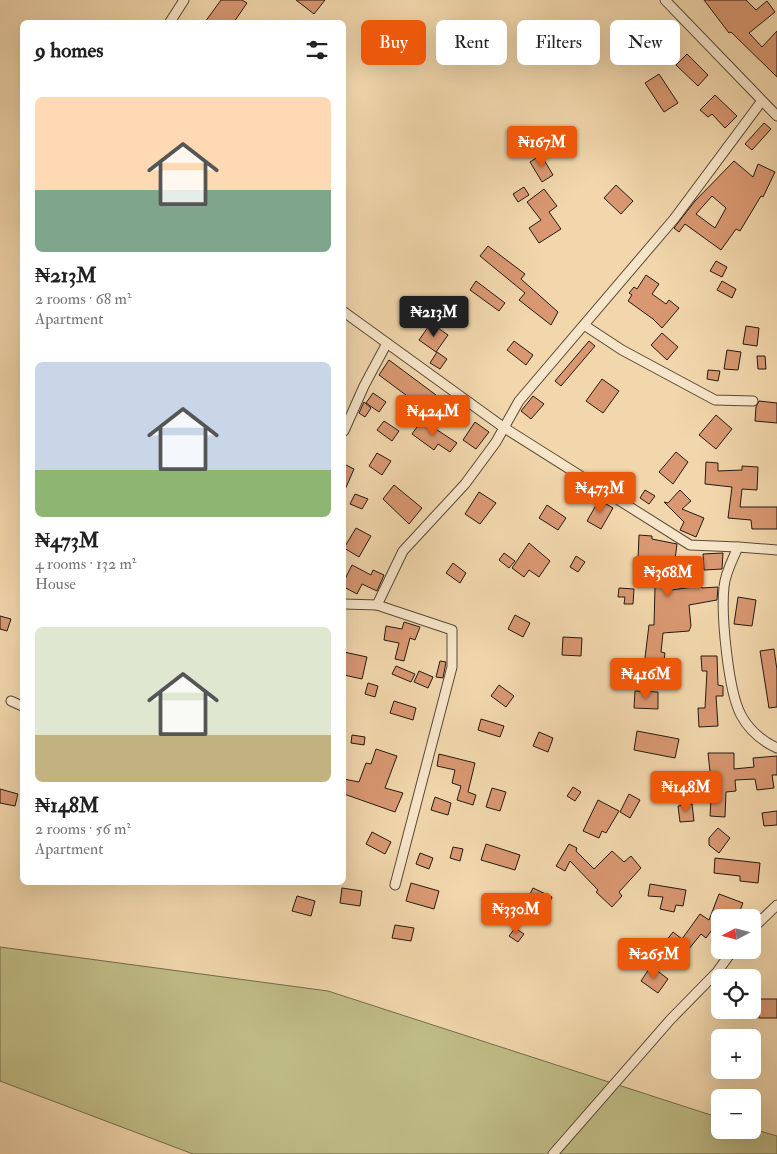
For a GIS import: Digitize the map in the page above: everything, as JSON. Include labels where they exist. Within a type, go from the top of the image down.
[{"type":"street","points":[[171,20],[184,0]]},
{"type":"street","points":[[666,0],[777,116]]},
{"type":"street","points":[[377,605],[403,552],[466,484],[496,442],[519,402],[674,219],[762,102]]},
{"type":"street","points":[[346,313],[503,427],[690,545],[777,550]]},
{"type":"street","points":[[584,325],[622,350],[715,400],[753,401]]},
{"type":"street","points":[[346,426],[364,386],[387,343]]},
{"type":"street","points":[[738,547],[724,585],[722,622],[735,696],[741,714],[755,734],[777,748]]},
{"type":"street","points":[[346,604],[377,605],[452,630],[452,666],[395,885]]},
{"type":"street","points":[[11,702],[20,705]]},
{"type":"street","points":[[761,920],[777,905]]},
{"type":"street","points":[[553,1154],[671,1019],[717,972],[726,959]]},
{"type":"shaded area","points":[[0,947],[328,991],[711,1115],[711,1139],[761,1139],[761,1131],[777,1136],[777,1154],[193,1154],[0,1081]]},
{"type":"building","points":[[221,0],[242,0],[247,3],[235,20],[206,20]]},
{"type":"building","points":[[296,0],[325,0],[314,14]]},
{"type":"building","points":[[704,0],[746,0],[756,10],[767,1],[775,12],[749,33],[762,47],[777,31],[777,77],[731,32],[729,33]]},
{"type":"building","points":[[687,54],[708,75],[698,86],[676,65],[680,65],[680,61]]},
{"type":"building","points":[[659,74],[678,103],[664,112],[645,83]]},
{"type":"building","points":[[715,95],[737,116],[725,128],[712,114],[708,117],[700,110]]},
{"type":"building","points":[[764,123],[771,129],[752,150],[745,144]]},
{"type":"building","points":[[541,155],[553,175],[542,182],[530,162]]},
{"type":"building","points":[[734,161],[753,177],[758,164],[775,172],[763,197],[761,196],[740,231],[736,229],[721,250],[685,224],[679,232],[674,228],[695,201]],"holes":[[[712,196],[726,208],[715,228],[696,214]]]},
{"type":"building","points":[[616,185],[633,201],[621,214],[604,198]]},
{"type":"building","points":[[524,187],[529,195],[518,202],[513,194]]},
{"type":"building","points":[[544,189],[557,206],[549,212],[561,229],[539,243],[529,228],[541,220],[527,202]]},
{"type":"building","points":[[488,246],[525,274],[521,279],[558,312],[551,325],[519,300],[525,293],[480,256]]},
{"type":"building","points":[[716,261],[727,267],[722,277],[710,271]]},
{"type":"building","points":[[646,275],[659,284],[652,294],[666,304],[669,300],[679,308],[662,328],[628,301],[632,295],[629,293],[634,287],[637,289]]},
{"type":"building","points":[[476,281],[505,303],[499,311],[470,290]]},
{"type":"building","points":[[722,281],[736,289],[732,298],[717,290]]},
{"type":"building","points":[[431,323],[448,335],[436,352],[419,340]]},
{"type":"building","points":[[746,326],[759,328],[757,346],[743,344]]},
{"type":"building","points":[[662,333],[678,347],[667,360],[651,345]]},
{"type":"building","points":[[514,341],[533,355],[526,365],[507,350]]},
{"type":"building","points":[[589,341],[595,346],[561,386],[555,381]]},
{"type":"building","points":[[727,350],[741,352],[738,370],[724,369]]},
{"type":"building","points":[[437,352],[447,359],[440,369],[430,363]]},
{"type":"building","points":[[757,356],[765,356],[766,369],[758,369]]},
{"type":"building","points":[[389,360],[436,395],[426,410],[379,375]]},
{"type":"building","points":[[708,370],[720,371],[718,381],[707,379]]},
{"type":"building","points":[[602,379],[619,391],[603,413],[586,401]]},
{"type":"building","points":[[373,393],[386,402],[379,412],[366,403]]},
{"type":"building","points":[[533,396],[544,404],[531,419],[521,411]]},
{"type":"building","points":[[759,401],[777,403],[777,423],[755,421],[756,407]]},
{"type":"building","points":[[364,402],[371,408],[365,417],[359,413]]},
{"type":"building","points":[[716,415],[732,429],[716,449],[699,435]]},
{"type":"building","points":[[422,420],[457,443],[450,452],[438,444],[434,450],[412,434]]},
{"type":"building","points":[[384,421],[399,431],[392,441],[377,430]]},
{"type":"building","points":[[475,422],[489,432],[476,449],[463,440]]},
{"type":"building","points":[[676,452],[688,462],[673,484],[659,472]]},
{"type":"building","points":[[377,453],[391,461],[382,475],[369,466]]},
{"type":"building","points":[[706,462],[718,463],[718,471],[742,470],[742,466],[758,467],[757,490],[742,489],[740,507],[777,507],[777,529],[752,529],[751,520],[728,518],[732,487],[705,484]]},
{"type":"building","points":[[346,465],[354,469],[346,487]]},
{"type":"building","points":[[394,485],[422,508],[409,524],[383,499]]},
{"type":"building","points":[[645,490],[655,496],[649,504],[640,498]]},
{"type":"building","points":[[680,490],[691,501],[682,509],[704,518],[696,537],[680,530],[684,522],[664,502],[668,503]]},
{"type":"building","points":[[479,492],[496,503],[480,524],[465,514]]},
{"type":"building","points":[[355,494],[368,499],[362,509],[350,504]]},
{"type":"building","points":[[599,500],[613,508],[601,529],[587,521]]},
{"type":"building","points":[[547,505],[566,518],[558,530],[539,518]]},
{"type":"building","points":[[356,528],[371,536],[359,557],[346,549],[346,545]]},
{"type":"building","points":[[639,535],[652,536],[652,539],[677,544],[671,590],[701,586],[702,588],[718,587],[717,600],[689,605],[691,626],[689,631],[663,633],[661,652],[665,653],[663,668],[644,666],[649,625],[654,625],[655,587],[652,587],[655,561],[638,560]]},
{"type":"building","points":[[529,543],[550,561],[539,577],[529,570],[524,577],[512,568]]},
{"type":"building","points":[[504,553],[515,561],[509,568],[499,560]]},
{"type":"building","points":[[723,553],[722,569],[704,570],[703,554]]},
{"type":"building","points":[[576,556],[585,562],[578,572],[570,567]]},
{"type":"building","points":[[453,563],[466,573],[460,583],[446,573]]},
{"type":"building","points":[[352,565],[371,575],[373,570],[384,575],[377,591],[362,584],[357,594],[346,588],[346,577]]},
{"type":"building","points":[[619,588],[634,589],[633,604],[624,604],[625,597],[618,597]]},
{"type":"building","points":[[738,597],[756,600],[752,626],[734,624]]},
{"type":"building","points":[[515,615],[530,623],[523,637],[508,629]]},
{"type":"building","points":[[0,616],[11,619],[7,631],[0,629]]},
{"type":"building","points":[[404,622],[420,627],[415,640],[410,638],[404,661],[395,659],[399,643],[384,640],[386,626],[402,629]]},
{"type":"building","points":[[563,637],[582,638],[581,656],[562,655]]},
{"type":"building","points":[[774,649],[777,670],[777,707],[769,708],[760,651]]},
{"type":"building","points":[[346,652],[367,657],[362,679],[346,675]]},
{"type":"building","points":[[701,656],[717,656],[718,685],[723,686],[723,696],[716,696],[718,726],[699,727],[698,708],[705,708],[707,671],[702,671]]},
{"type":"building","points":[[440,661],[446,662],[443,678],[436,677]]},
{"type":"building","points":[[396,666],[415,674],[411,682],[392,674]]},
{"type":"building","points":[[626,667],[637,669],[635,683],[625,682]]},
{"type":"building","points":[[419,671],[433,677],[428,688],[414,682]]},
{"type":"building","points":[[368,683],[378,686],[375,697],[365,694]]},
{"type":"building","points":[[499,685],[514,696],[506,707],[491,696]]},
{"type":"building","points":[[635,691],[658,692],[658,709],[634,708]]},
{"type":"building","points":[[394,701],[416,708],[413,720],[390,713]]},
{"type":"building","points":[[481,719],[504,726],[500,737],[478,730]]},
{"type":"building","points":[[637,731],[679,739],[675,758],[634,750]]},
{"type":"building","points":[[539,732],[553,738],[548,752],[533,746]]},
{"type":"building","points":[[352,735],[365,737],[364,745],[351,743]]},
{"type":"building","points":[[376,749],[397,756],[385,788],[403,793],[395,812],[346,795],[346,779],[359,782],[366,763],[371,764]]},
{"type":"building","points":[[708,753],[734,753],[734,769],[754,767],[753,758],[777,756],[777,775],[772,775],[774,788],[757,790],[755,779],[735,780],[736,791],[726,792],[725,817],[710,816],[711,799],[713,799]]},
{"type":"building","points":[[439,754],[475,763],[468,792],[476,795],[473,805],[457,800],[461,786],[452,783],[455,770],[437,766]]},
{"type":"building","points":[[573,787],[581,792],[575,801],[567,796]]},
{"type":"building","points":[[492,788],[506,792],[500,811],[486,807]]},
{"type":"building","points":[[0,789],[18,794],[15,806],[0,803]]},
{"type":"building","points":[[629,794],[640,800],[630,818],[620,812]]},
{"type":"building","points":[[435,797],[451,803],[448,815],[431,810]]},
{"type":"building","points":[[598,800],[619,811],[606,833],[602,831],[599,838],[583,831]]},
{"type":"building","points":[[692,804],[694,821],[680,822],[678,806]]},
{"type":"building","points":[[777,811],[777,825],[764,826],[762,813]]},
{"type":"building","points":[[718,828],[730,838],[719,853],[709,845],[709,838]]},
{"type":"building","points":[[372,832],[391,842],[385,854],[366,844]]},
{"type":"building","points":[[486,844],[520,855],[515,870],[481,860]]},
{"type":"building","points":[[569,844],[577,848],[576,851],[594,869],[612,851],[624,862],[631,856],[641,868],[619,892],[622,896],[612,907],[596,892],[598,890],[570,861],[565,871],[556,866]]},
{"type":"building","points":[[453,847],[463,849],[460,861],[450,858]]},
{"type":"building","points":[[420,853],[433,858],[429,869],[416,864]]},
{"type":"building","points":[[715,858],[760,863],[758,883],[740,881],[740,876],[714,873]]},
{"type":"building","points":[[411,883],[439,891],[434,909],[406,901]]},
{"type":"building","points":[[650,884],[686,890],[683,906],[676,905],[674,912],[660,909],[663,897],[648,896]]},
{"type":"building","points":[[342,888],[362,891],[360,906],[340,903]]},
{"type":"building","points":[[533,888],[552,897],[544,916],[524,906]]},
{"type":"building","points":[[719,894],[743,903],[741,909],[713,909]]},
{"type":"building","points":[[297,896],[315,901],[311,916],[292,911]]},
{"type":"building","points":[[700,914],[709,920],[711,915],[711,931],[706,938],[701,934],[684,955],[666,941],[673,932],[682,939]]},
{"type":"building","points":[[395,925],[414,928],[411,941],[392,938]]},
{"type":"building","points":[[515,928],[524,934],[518,942],[509,936]]},
{"type":"building","points":[[651,966],[668,979],[658,993],[641,981]]},
{"type":"building","points":[[761,999],[777,999],[777,1018],[761,1018]]}]
